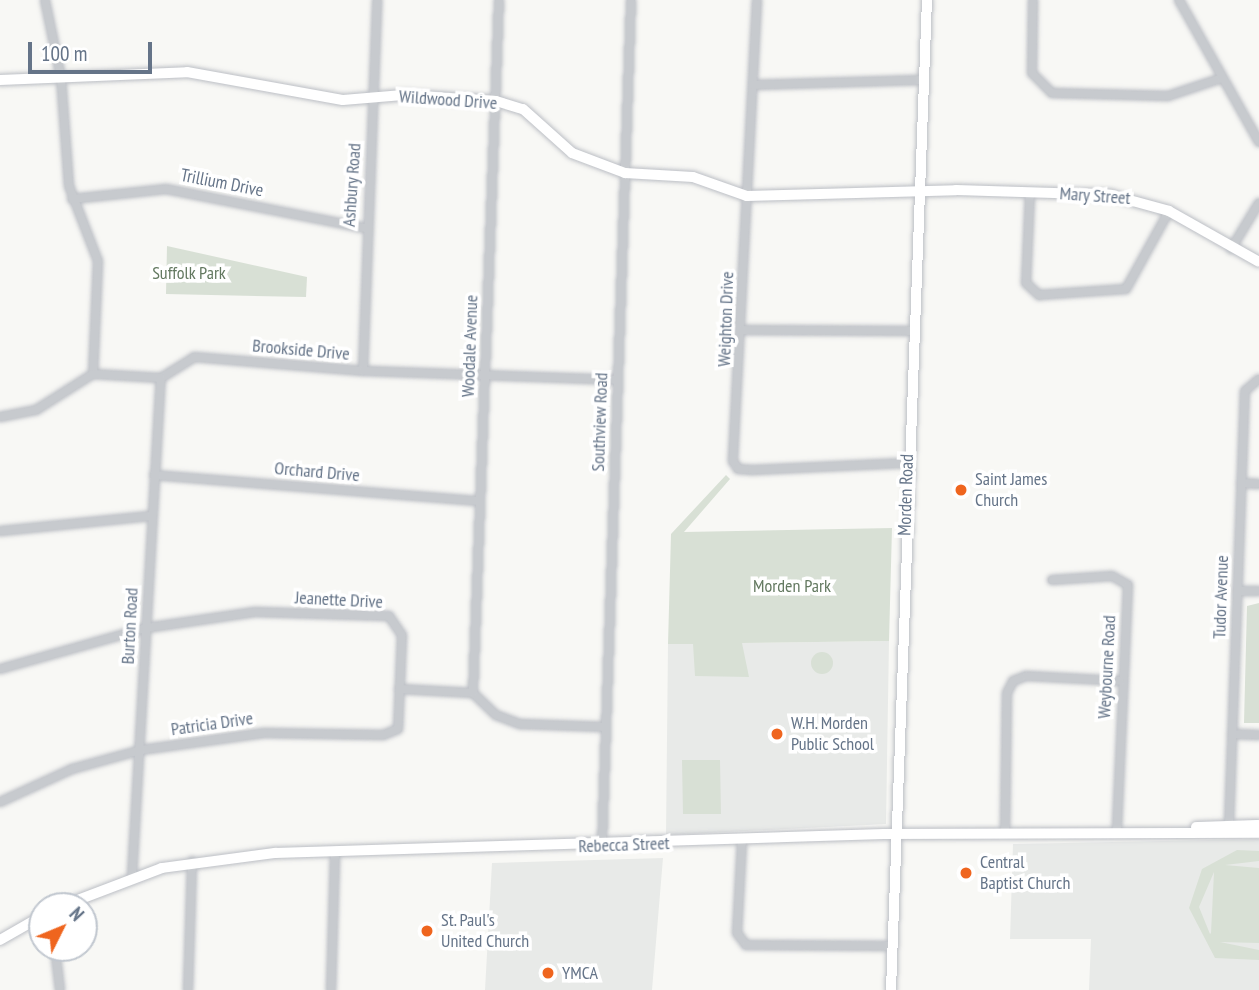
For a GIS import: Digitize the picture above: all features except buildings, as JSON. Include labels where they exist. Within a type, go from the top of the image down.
[{"type":"street","points":[[45,0],[61,77],[72,199],[98,261],[101,288],[93,374]]},
{"type":"street","name":"Ashbury Road","points":[[363,371],[365,228],[374,97],[377,0]]},
{"type":"street","name":"Woodale Avenue","points":[[473,693],[478,501],[499,0]]},
{"type":"street","name":"Southview Road","points":[[602,845],[631,0]]},
{"type":"street","name":"Weighton Drive","points":[[757,0],[743,330],[734,441],[738,469],[907,463]]},
{"type":"street","name":"Morden Road","points":[[891,990],[911,331],[921,80],[927,0]]},
{"type":"street","points":[[1033,0],[1032,74],[1052,93],[1168,96],[1222,78]]},
{"type":"street","points":[[1179,0],[1259,142]]},
{"type":"street","name":"Wildwood Drive","points":[[0,80],[187,72],[343,100],[374,97],[496,101],[523,109],[572,153],[625,173],[693,177],[747,196],[916,194]]},
{"type":"street","points":[[753,85],[921,80]]},
{"type":"street","name":"Trillium Drive","points":[[72,199],[166,188],[365,228]]},
{"type":"street","points":[[1030,193],[1026,284],[1040,295],[1126,289],[1169,211]]},
{"type":"street","name":"Mary Street","points":[[916,194],[1111,195],[1169,211],[1231,249],[1259,262]]},
{"type":"street","points":[[1231,249],[1259,203]]},
{"type":"street","points":[[743,330],[911,331]]},
{"type":"street","name":"Brookside Drive","points":[[160,377],[194,357],[363,371],[617,380]]},
{"type":"street","points":[[0,417],[36,410],[93,374],[160,377]]},
{"type":"street","name":"Burton Road","points":[[132,877],[160,377]]},
{"type":"street","name":"Tudor Avenue","points":[[1229,824],[1245,391],[1259,379]]},
{"type":"street","name":"Orchard Drive","points":[[154,475],[478,501]]},
{"type":"street","points":[[1241,483],[1259,484]]},
{"type":"street","points":[[0,531],[152,516]]},
{"type":"street","name":"Weybourne Road","points":[[1052,580],[1112,576],[1128,585],[1120,681],[1117,830]]},
{"type":"street","points":[[1237,591],[1259,591]]},
{"type":"street","name":"Jeanette Drive","points":[[0,669],[146,628],[256,612],[389,617],[402,635],[399,689]]},
{"type":"street","points":[[1005,833],[1007,693],[1013,681],[1026,676],[1120,681]]},
{"type":"street","points":[[399,689],[473,693],[496,715],[520,724],[605,727]]},
{"type":"street","name":"Patricia Drive","points":[[0,802],[72,769],[141,750],[264,733],[383,735],[398,729],[399,689]]},
{"type":"street","points":[[1232,734],[1259,735]]},
{"type":"street","name":"Rebecca Street","points":[[96,892],[132,877],[192,861],[335,852],[1259,825]]},
{"type":"street","name":"Rebecca Street","points":[[1193,828],[1259,833]]},
{"type":"street","points":[[742,841],[737,933],[746,945],[894,946]]},
{"type":"street","points":[[331,990],[335,852]]},
{"type":"street","points":[[188,990],[192,861]]},
{"type":"street","points":[[0,940],[28,925]]},
{"type":"street","points":[[57,962],[60,990]]},
{"type":"shaded area","name":"W.H. Morden Public School","points":[[889,641],[886,824],[666,835],[668,644]]},
{"type":"shaded area","points":[[1259,839],[1259,990],[1089,990],[1091,939],[1010,939],[1013,844]]},
{"type":"shaded area","points":[[663,858],[652,990],[485,990],[492,863]]},
{"type":"green space","name":"Suffolk Park","points":[[167,246],[307,277],[306,297],[166,294]]},
{"type":"green space","name":"Morden Park","points":[[726,475],[730,479],[684,532],[892,528],[889,641],[742,643],[749,677],[695,676],[693,644],[668,644],[671,534]]},
{"type":"green space","points":[[1259,603],[1259,723],[1244,723],[1247,606]]},
{"type":"green space","points":[[822,652],[830,655],[833,663],[830,671],[822,674],[814,671],[811,663],[814,655]]},
{"type":"green space","points":[[682,760],[720,760],[721,814],[683,814]]},
{"type":"green space","points":[[1237,850],[1259,851],[1259,861],[1225,865],[1259,868],[1259,943],[1220,942],[1259,950],[1259,960],[1215,958],[1189,908],[1202,869]],"holes":[[[1214,872],[1211,933],[1199,907]]]},
{"type":"place","name":"Saint James Church","points":[[961,490]]},
{"type":"place","name":"W.H. Morden Public School","points":[[777,734]]},
{"type":"place","name":"Central Baptist Church","points":[[966,873]]},
{"type":"place","name":"St. Paul's United Church","points":[[427,931]]},
{"type":"place","name":"YMCA","points":[[548,973]]}]
